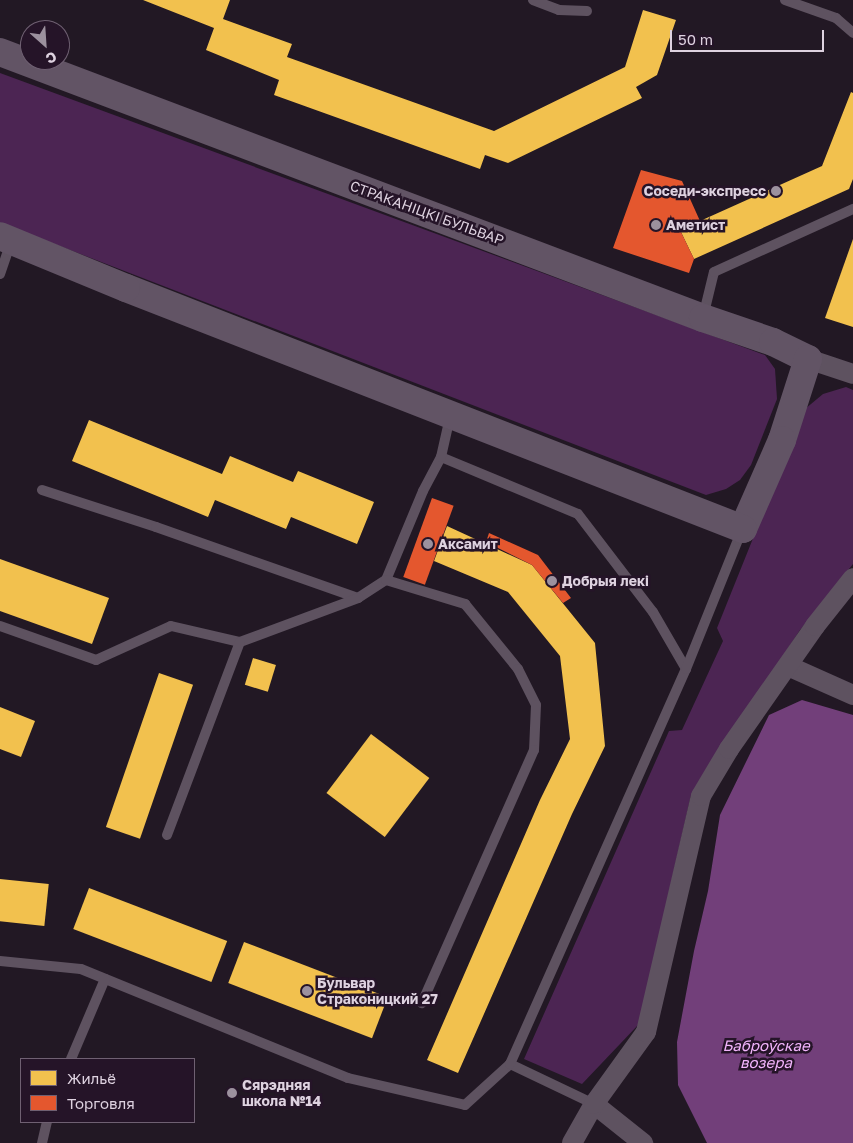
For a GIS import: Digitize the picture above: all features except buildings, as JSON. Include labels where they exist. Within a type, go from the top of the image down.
[{"type":"street","name":"СТРАКАНІЦКІ БУЛЬВАР","points":[[0,52],[703,318],[773,342],[808,359],[853,374]]},
{"type":"street","points":[[6,239],[743,529],[782,440],[808,359]]},
{"type":"street","points":[[572,1143],[594,1104],[646,1032],[701,796],[729,749],[814,626],[853,578]]},
{"type":"street","points":[[788,666],[853,695]]},
{"type":"street","points":[[594,1104],[643,1143]]},
{"type":"lane","points":[[533,0],[559,10],[587,11]]},
{"type":"lane","points":[[785,0],[836,18],[853,34]]},
{"type":"lane","points":[[703,318],[714,272],[853,209]]},
{"type":"lane","points":[[0,274],[6,239]]},
{"type":"lane","points":[[0,626],[96,660],[171,626],[240,642],[358,598],[386,580],[423,491],[441,457],[450,414]]},
{"type":"lane","points":[[441,457],[578,514],[653,612],[686,669]]},
{"type":"lane","points":[[42,490],[156,527],[358,598]]},
{"type":"lane","points":[[0,961],[81,969],[348,1078],[465,1105],[510,1064],[686,669],[743,529]]},
{"type":"lane","points":[[386,580],[465,604],[518,669],[536,705],[534,750],[422,1003]]},
{"type":"lane","points":[[167,835],[240,642]]},
{"type":"lane","points":[[71,1058],[105,979]]},
{"type":"lane","points":[[510,1064],[594,1104]]},
{"type":"lane","points":[[42,1143],[47,1123]]},
{"type":"shaded area","points":[[0,73],[765,355],[775,369],[777,399],[751,465],[740,480],[726,489],[706,495],[0,223]]},
{"type":"shaded area","points":[[846,387],[853,390],[853,564],[800,630],[691,795],[639,1024],[582,1084],[524,1059],[669,731],[682,730],[723,641],[717,628],[805,409],[823,394]]},
{"type":"water","name":"Баброўскае возера","points":[[802,700],[853,715],[853,1143],[707,1143],[678,1085],[677,1042],[694,951],[708,891],[720,815],[769,715]]},
{"type":"place","name":"Соседи-экспресс","points":[[776,191]]},
{"type":"place","name":"Аметист","points":[[656,225]]},
{"type":"place","name":"Аксамит","points":[[428,544]]},
{"type":"place","name":"Добрыя лекi","points":[[552,581]]},
{"type":"place","name":"Бульвар Страконицкий 27","points":[[307,991]]},
{"type":"place","name":"Сярэдняя школа №14","points":[[232,1093]]}]
